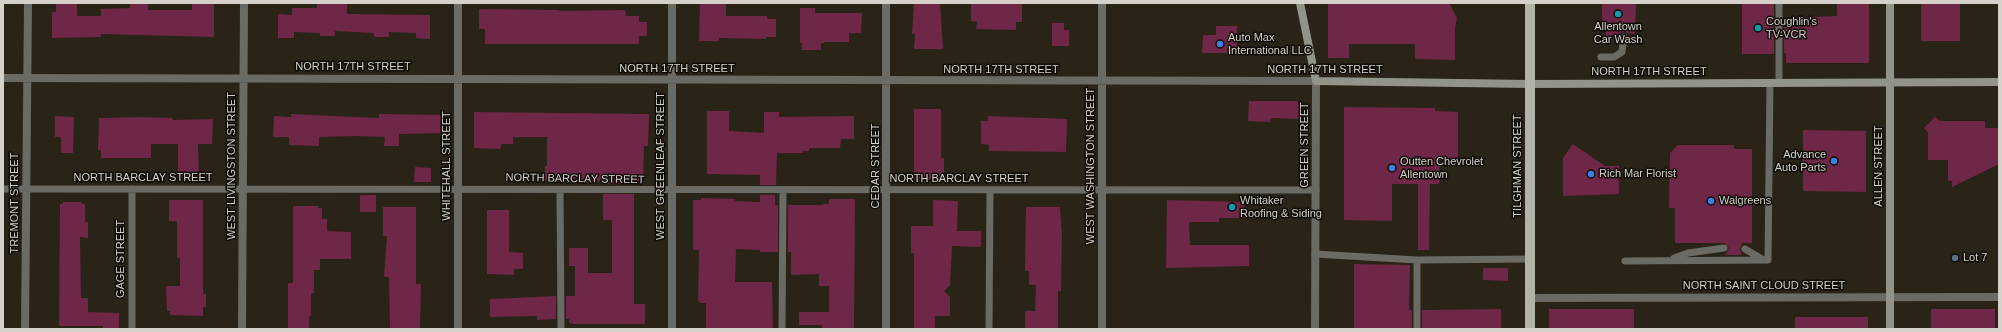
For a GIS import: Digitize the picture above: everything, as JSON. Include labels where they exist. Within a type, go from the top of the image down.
[{"type":"main road","name":"TILGHMAN STREET","points":[[1530,3],[1530,329]]},
{"type":"street","name":"TREMONT STREET","points":[[25,329],[28,3]]},
{"type":"street","name":"WEST LIVINGSTON STREET","points":[[242,329],[244,3]]},
{"type":"street","name":"WHITEHALL STREET","points":[[458,3],[458,329]]},
{"type":"street","name":"WEST GREENLEAF STREET","points":[[672,3],[672,329]]},
{"type":"street","name":"CEDAR STREET","points":[[886,3],[886,329]]},
{"type":"street","name":"WEST WASHINGTON STREET","points":[[1102,3],[1102,329]]},
{"type":"street","points":[[1300,3],[1316,81]]},
{"type":"street","name":"ALLEN STREET","points":[[1890,3],[1890,329]]},
{"type":"street","name":"NORTH 17TH STREET","points":[[3,78],[244,77],[886,81],[1316,81],[1530,84],[1999,82]]},
{"type":"street","name":"GREEN STREET","points":[[1315,329],[1316,81]]},
{"type":"street","name":"NORTH SAINT CLOUD STREET","points":[[1530,298],[1999,297]]},
{"type":"lane","points":[[1626,261],[1768,260],[1769,184],[1779,3]]},
{"type":"lane","points":[[1601,57],[1614,57],[1622,52],[1624,37]]},
{"type":"lane","name":"NORTH BARCLAY STREET","points":[[3,189],[243,190],[458,188],[560,190],[1316,190]]},
{"type":"lane","name":"GAGE STREET","points":[[132,190],[132,329]]},
{"type":"lane","points":[[560,190],[561,329]]},
{"type":"lane","points":[[782,329],[783,190]]},
{"type":"lane","points":[[989,329],[990,190]]},
{"type":"lane","points":[[1668,260],[1688,253],[1724,248]]},
{"type":"lane","points":[[1745,249],[1763,260]]},
{"type":"lane","points":[[1315,254],[1418,260],[1530,259]]},
{"type":"lane","points":[[1417,329],[1418,260]]},
{"type":"building","points":[[56,3],[77,3],[77,16],[101,16],[101,9],[130,8],[130,3],[148,3],[148,10],[192,10],[192,3],[214,3],[214,37],[101,34],[101,37],[52,38],[52,12],[56,12]]},
{"type":"building","points":[[347,3],[347,14],[430,15],[430,39],[416,38],[416,33],[389,32],[389,37],[374,37],[374,33],[335,31],[335,36],[320,36],[320,33],[294,32],[294,38],[278,38],[278,14],[292,15],[292,8],[317,8],[317,4]]},
{"type":"building","points":[[700,3],[726,3],[726,16],[767,16],[767,19],[776,19],[776,37],[766,37],[766,39],[719,38],[719,41],[699,41]]},
{"type":"building","points":[[914,3],[940,3],[943,49],[914,49],[915,34],[912,34]]},
{"type":"building","points":[[971,3],[1022,3],[1022,22],[1016,22],[1016,30],[976,29],[977,22],[971,21]]},
{"type":"building","points":[[1328,3],[1449,3],[1457,18],[1455,28],[1455,60],[1415,59],[1415,44],[1349,44],[1349,58],[1328,58]]},
{"type":"building","name":"Allentown Car Wash","points":[[1602,3],[1636,3],[1635,34],[1624,32],[1619,34],[1619,38],[1606,37],[1606,25],[1602,25]]},
{"type":"building","name":"Coughlin's TV-VCR","points":[[1742,3],[1774,3],[1774,54],[1742,54]]},
{"type":"building","points":[[1837,3],[1869,3],[1869,63],[1786,63],[1786,53],[1784,53],[1784,18],[1837,16]]},
{"type":"building","points":[[1921,3],[1960,3],[1960,41],[1921,41]]},
{"type":"building","points":[[800,8],[815,8],[815,13],[862,13],[861,33],[849,33],[849,42],[824,42],[821,43],[821,50],[802,50],[802,43],[800,43]]},
{"type":"building","points":[[479,9],[559,11],[625,10],[626,16],[639,16],[639,22],[647,22],[647,36],[639,36],[639,44],[485,44],[485,29],[479,29]]},
{"type":"building","points":[[1052,23],[1064,23],[1064,30],[1069,30],[1069,46],[1052,46]]},
{"type":"building","name":"Auto Max International LLC","points":[[1216,26],[1237,26],[1237,53],[1202,53],[1203,35],[1216,35]]},
{"type":"building","points":[[1249,101],[1297,101],[1300,105],[1299,119],[1271,118],[1270,122],[1248,121]]},
{"type":"building","name":"Outten Chevrolet Allentown","points":[[1344,107],[1435,108],[1435,111],[1458,112],[1458,160],[1440,160],[1439,184],[1430,184],[1429,250],[1418,250],[1418,184],[1392,184],[1392,221],[1344,220]]},
{"type":"building","points":[[914,109],[941,109],[941,158],[944,158],[944,179],[914,179]]},
{"type":"building","points":[[707,111],[729,111],[729,131],[764,133],[764,112],[779,112],[779,117],[854,116],[854,139],[841,139],[840,148],[809,148],[809,151],[803,151],[803,153],[777,153],[776,185],[760,185],[760,175],[707,174]]},
{"type":"building","points":[[474,112],[649,114],[648,146],[644,146],[643,182],[634,181],[634,184],[604,184],[604,181],[581,182],[581,180],[545,180],[545,166],[547,166],[547,137],[513,137],[513,144],[502,144],[500,149],[474,148]]},
{"type":"building","points":[[291,114],[379,118],[379,114],[441,115],[441,133],[399,134],[399,146],[384,146],[385,137],[355,136],[319,137],[319,146],[289,145],[289,137],[273,137],[274,116],[291,117]]},
{"type":"building","points":[[55,116],[74,117],[73,153],[61,153],[61,137],[55,137]]},
{"type":"building","points":[[988,116],[1067,119],[1066,152],[989,151],[989,145],[981,144],[981,121],[988,121]]},
{"type":"building","points":[[1935,117],[1940,121],[1985,121],[1985,128],[1999,128],[1999,164],[1952,187],[1952,181],[1948,181],[1948,160],[1928,160],[1928,132],[1924,128]]},
{"type":"building","points":[[99,118],[172,118],[173,120],[213,119],[212,144],[198,144],[199,177],[178,176],[178,144],[151,144],[151,158],[101,158],[101,150],[98,150]]},
{"type":"building","name":"Advance Auto Parts","points":[[1803,130],[1866,131],[1866,192],[1803,191]]},
{"type":"building","name":"Rich Mar Florist","points":[[1573,144],[1605,166],[1619,166],[1619,194],[1563,196],[1563,158]]},
{"type":"building","name":"Walgreens","points":[[1678,145],[1734,145],[1734,149],[1752,149],[1752,243],[1742,243],[1740,249],[1742,255],[1725,255],[1729,248],[1725,243],[1675,243],[1675,208],[1669,208],[1670,153]]},
{"type":"building","points":[[415,167],[431,168],[431,182],[414,182]]},
{"type":"building","points":[[603,194],[634,194],[634,304],[645,304],[645,324],[574,324],[569,323],[569,319],[566,319],[566,296],[575,296],[575,266],[569,266],[569,248],[588,248],[588,273],[612,273],[612,220],[603,220]]},
{"type":"building","points":[[360,195],[376,195],[376,212],[360,212]]},
{"type":"building","points":[[760,195],[775,195],[775,205],[778,205],[778,252],[760,252],[760,250],[736,249],[735,282],[772,282],[773,329],[706,329],[706,303],[700,303],[700,301],[698,301],[699,250],[693,250],[693,200],[701,200],[701,198],[735,199],[735,201],[760,202]]},
{"type":"building","points":[[829,199],[855,199],[854,329],[822,329],[822,325],[799,325],[799,312],[829,312],[829,286],[819,286],[819,274],[791,275],[791,252],[788,252],[788,205],[823,205],[829,204]]},
{"type":"building","points":[[169,200],[203,200],[203,294],[206,294],[206,307],[203,307],[203,316],[170,315],[170,311],[167,311],[166,286],[180,286],[180,258],[177,258],[177,221],[169,221]]},
{"type":"building","points":[[933,200],[958,201],[957,231],[981,231],[981,247],[952,246],[950,285],[944,291],[950,297],[950,316],[935,316],[935,329],[914,329],[914,253],[911,253],[911,226],[933,226]]},
{"type":"building","points":[[1167,200],[1245,202],[1245,218],[1219,218],[1219,222],[1189,222],[1190,245],[1249,245],[1249,266],[1166,268]]},
{"type":"building","points":[[63,202],[82,202],[82,204],[85,204],[85,222],[88,222],[88,238],[80,237],[81,298],[88,298],[88,312],[119,313],[119,329],[103,329],[103,326],[59,326],[60,204],[63,204]]},
{"type":"building","points":[[293,206],[318,206],[318,208],[322,208],[322,219],[327,219],[327,231],[351,232],[351,259],[320,259],[320,270],[314,270],[314,293],[311,293],[311,316],[309,316],[309,329],[288,329],[288,283],[293,283]]},
{"type":"building","points":[[383,207],[416,207],[416,284],[421,284],[420,329],[390,329],[389,277],[384,277],[387,236],[383,236]]},
{"type":"building","points":[[1026,207],[1060,207],[1062,235],[1061,291],[1058,291],[1058,329],[1025,329],[1025,311],[1035,311],[1036,285],[1029,285],[1029,271],[1025,271]]},
{"type":"building","points":[[487,210],[509,210],[509,252],[523,253],[523,269],[514,269],[514,275],[487,274]]},
{"type":"building","points":[[1354,264],[1410,265],[1409,310],[1412,310],[1412,329],[1354,329]]},
{"type":"building","points":[[1483,268],[1508,268],[1508,281],[1483,280]]},
{"type":"building","points":[[556,296],[556,319],[537,320],[537,316],[490,317],[490,299]]},
{"type":"building","points":[[1501,309],[1501,329],[1422,329],[1422,310]]},
{"type":"building","points":[[1549,309],[1634,309],[1634,329],[1549,329]]},
{"type":"building","points":[[1931,309],[1995,309],[1995,329],[1931,329]]},
{"type":"building","points":[[1795,317],[1868,317],[1868,329],[1795,329]]},
{"type":"place","name":"Allentown Car Wash","points":[[1618,14]]},
{"type":"place","name":"Coughlin's TV-VCR","points":[[1758,28]]},
{"type":"place","name":"Auto Max International LLC","points":[[1220,44]]},
{"type":"place","name":"Advance Auto Parts","points":[[1834,161]]},
{"type":"place","name":"Outten Chevrolet Allentown","points":[[1392,168]]},
{"type":"place","name":"Rich Mar Florist","points":[[1591,174]]},
{"type":"place","name":"Walgreens","points":[[1711,201]]},
{"type":"place","name":"Whitaker Roofing & Siding","points":[[1232,207]]},
{"type":"place","name":"Lot 7","points":[[1955,258]]}]
